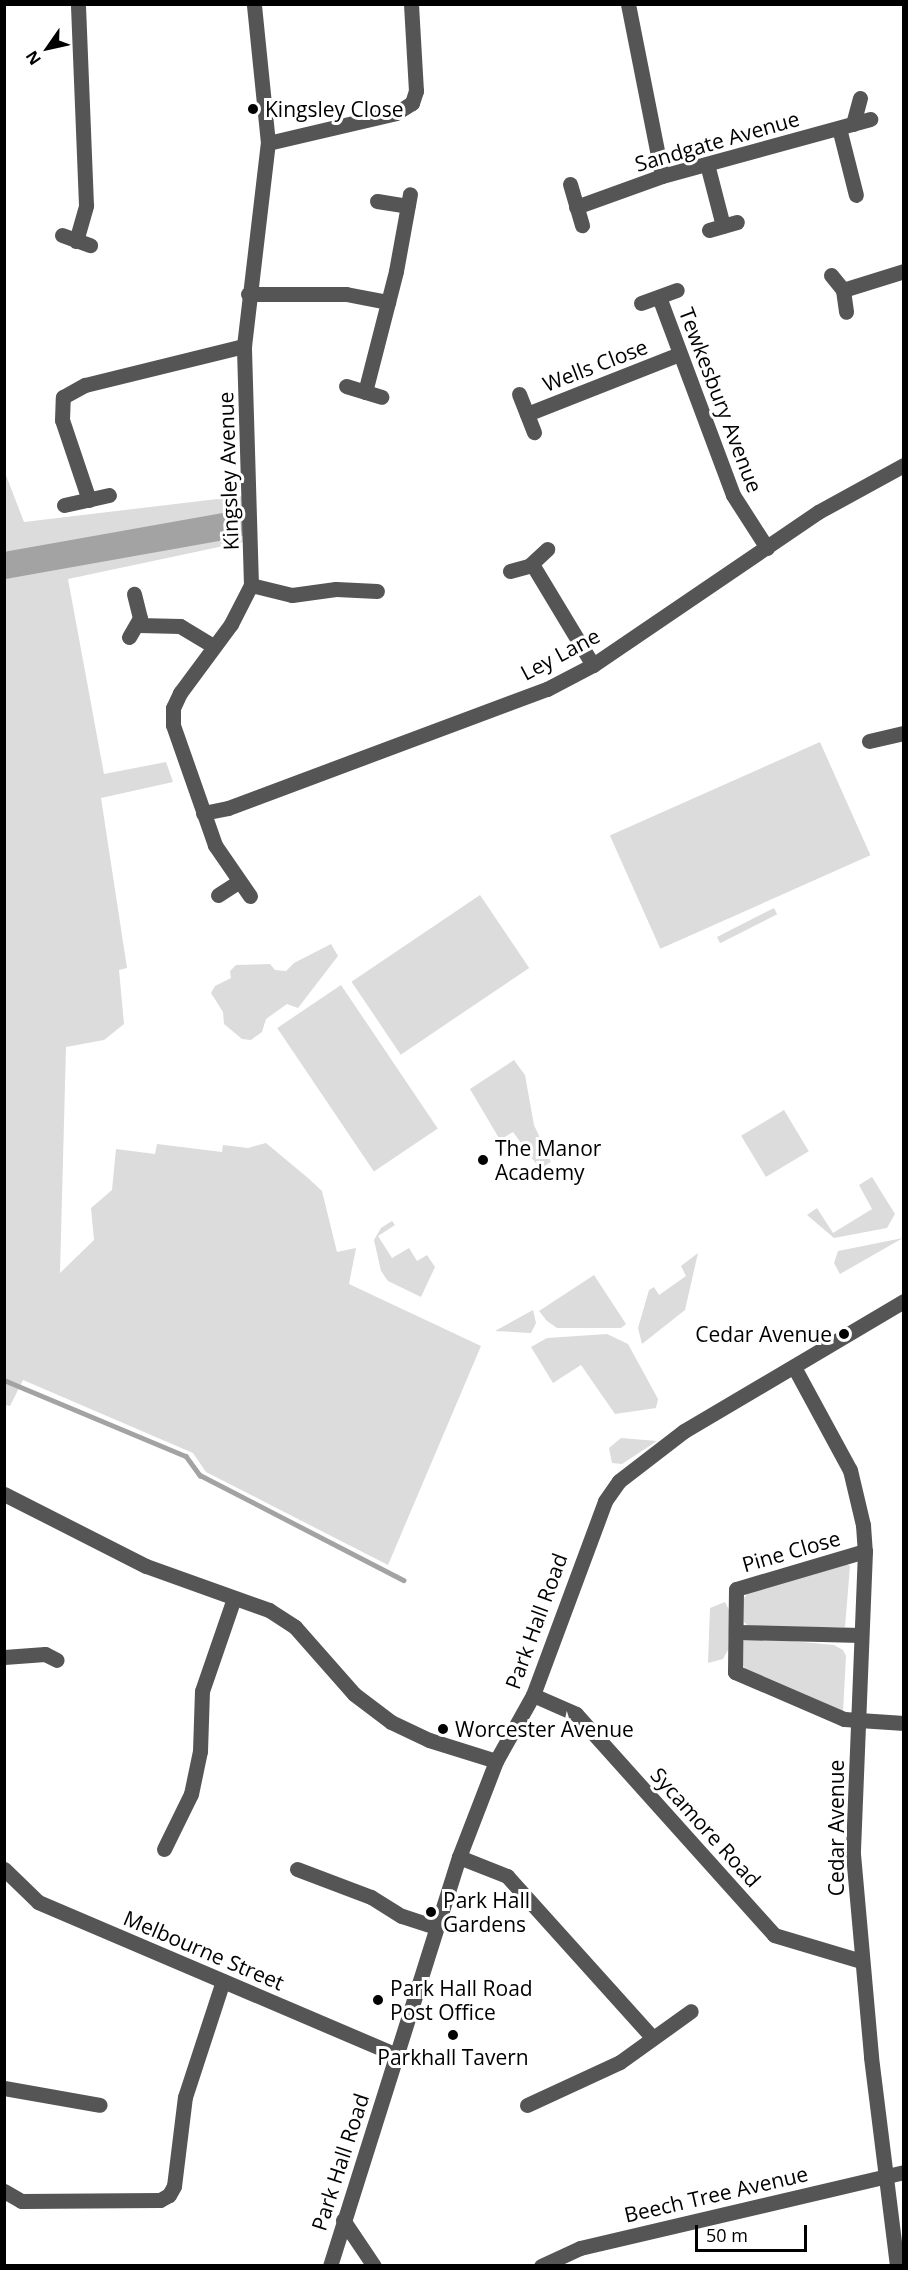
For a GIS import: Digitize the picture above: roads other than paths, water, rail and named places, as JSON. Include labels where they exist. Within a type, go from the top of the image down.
[{"type":"street","points":[[76,240],[86,206],[78,4]]},
{"type":"street","name":"Kingsley Avenue","points":[[250,896],[238,882],[215,845],[176,739],[173,708],[189,677],[245,601],[251,585],[244,346],[248,294],[260,228],[267,143],[254,4]]},
{"type":"street","points":[[267,143],[396,113],[412,103],[416,91],[411,4]]},
{"type":"street","points":[[628,4],[662,176]]},
{"type":"street","points":[[856,195],[846,126],[860,98]]},
{"type":"street","name":"Sandgate Avenue","points":[[576,207],[662,176],[870,119]]},
{"type":"street","points":[[707,164],[723,226]]},
{"type":"street","points":[[570,184],[582,225]]},
{"type":"street","points":[[365,392],[388,302],[409,200],[377,201]]},
{"type":"street","points":[[843,290],[903,271]]},
{"type":"street","points":[[831,274],[843,290],[846,312]]},
{"type":"street","name":"Tewkesbury Avenue","points":[[641,303],[677,290]]},
{"type":"street","points":[[248,294],[346,294],[388,302]]},
{"type":"street","name":"Tewkesbury Avenue","points":[[658,297],[733,495],[767,548]]},
{"type":"street","points":[[89,500],[62,420],[63,397],[85,385],[244,346]]},
{"type":"street","name":"Wells Close","points":[[527,414],[679,354]]},
{"type":"street","points":[[346,386],[381,397]]},
{"type":"street","name":"Wells Close","points":[[519,394],[534,432]]},
{"type":"street","name":"Ley Lane","points":[[203,813],[228,808],[547,689],[592,665],[844,496],[903,465]]},
{"type":"street","points":[[63,505],[109,495]]},
{"type":"street","points":[[510,571],[532,564],[547,549]]},
{"type":"street","points":[[532,564],[592,665]]},
{"type":"street","points":[[251,585],[292,595],[336,589],[377,591]]},
{"type":"street","points":[[134,594],[134,631],[180,626],[213,646]]},
{"type":"street","points":[[869,741],[903,733]]},
{"type":"street","points":[[218,895],[238,882]]},
{"type":"street","name":"Park Hall Road","points":[[330,2265],[459,1857],[496,1761],[533,1695],[605,1501],[619,1481],[684,1431],[903,1301]]},
{"type":"street","name":"Cedar Avenue","points":[[794,1367],[850,1470],[865,1551],[853,1854],[861,1961],[884,2176],[897,2265]]},
{"type":"street","points":[[4,1494],[146,1566],[269,1610],[296,1627],[354,1694],[391,1722],[429,1740],[496,1761]]},
{"type":"street","name":"Pine Close","points":[[858,1720],[843,1719],[735,1672],[738,1632],[736,1589],[865,1551]]},
{"type":"street","points":[[164,1849],[191,1794],[200,1751],[202,1692],[234,1598]]},
{"type":"street","points":[[738,1632],[861,1635]]},
{"type":"street","points":[[4,1657],[45,1654],[57,1660]]},
{"type":"street","name":"Sycamore Road","points":[[533,1695],[576,1714],[774,1935],[861,1961]]},
{"type":"street","points":[[858,1720],[903,1723]]},
{"type":"street","points":[[459,1857],[507,1876],[653,2038]]},
{"type":"street","name":"Melbourne Street","points":[[4,1869],[38,1902],[396,2055]]},
{"type":"street","points":[[297,1869],[371,1897],[402,1916],[435,1928]]},
{"type":"street","points":[[4,2192],[21,2201],[160,2200],[169,2195],[174,2186],[185,2097],[223,1981]]},
{"type":"street","points":[[527,2105],[620,2062],[691,2011]]},
{"type":"street","points":[[4,2088],[100,2105]]},
{"type":"street","name":"Beech Tree Avenue","points":[[540,2265],[580,2248],[903,2172]]},
{"type":"street","points":[[343,2220],[374,2265]]},
{"type":"waterway","points":[[4,565],[234,524]]},
{"type":"waterway","points":[[4,1380],[186,1456],[200,1475],[403,1580]]},
{"type":"place","name":"Kingsley Close","points":[[253,109]]},
{"type":"place","name":"The Manor Academy","points":[[483,1160]]},
{"type":"place","name":"Cedar Avenue","points":[[844,1334]]},
{"type":"place","name":"Worcester Avenue","points":[[443,1729]]},
{"type":"place","name":"Park Hall Gardens","points":[[431,1912]]},
{"type":"place","name":"Park Hall Road Post Office","points":[[378,2000]]},
{"type":"place","name":"Parkhall Tavern","points":[[453,2035]]}]
